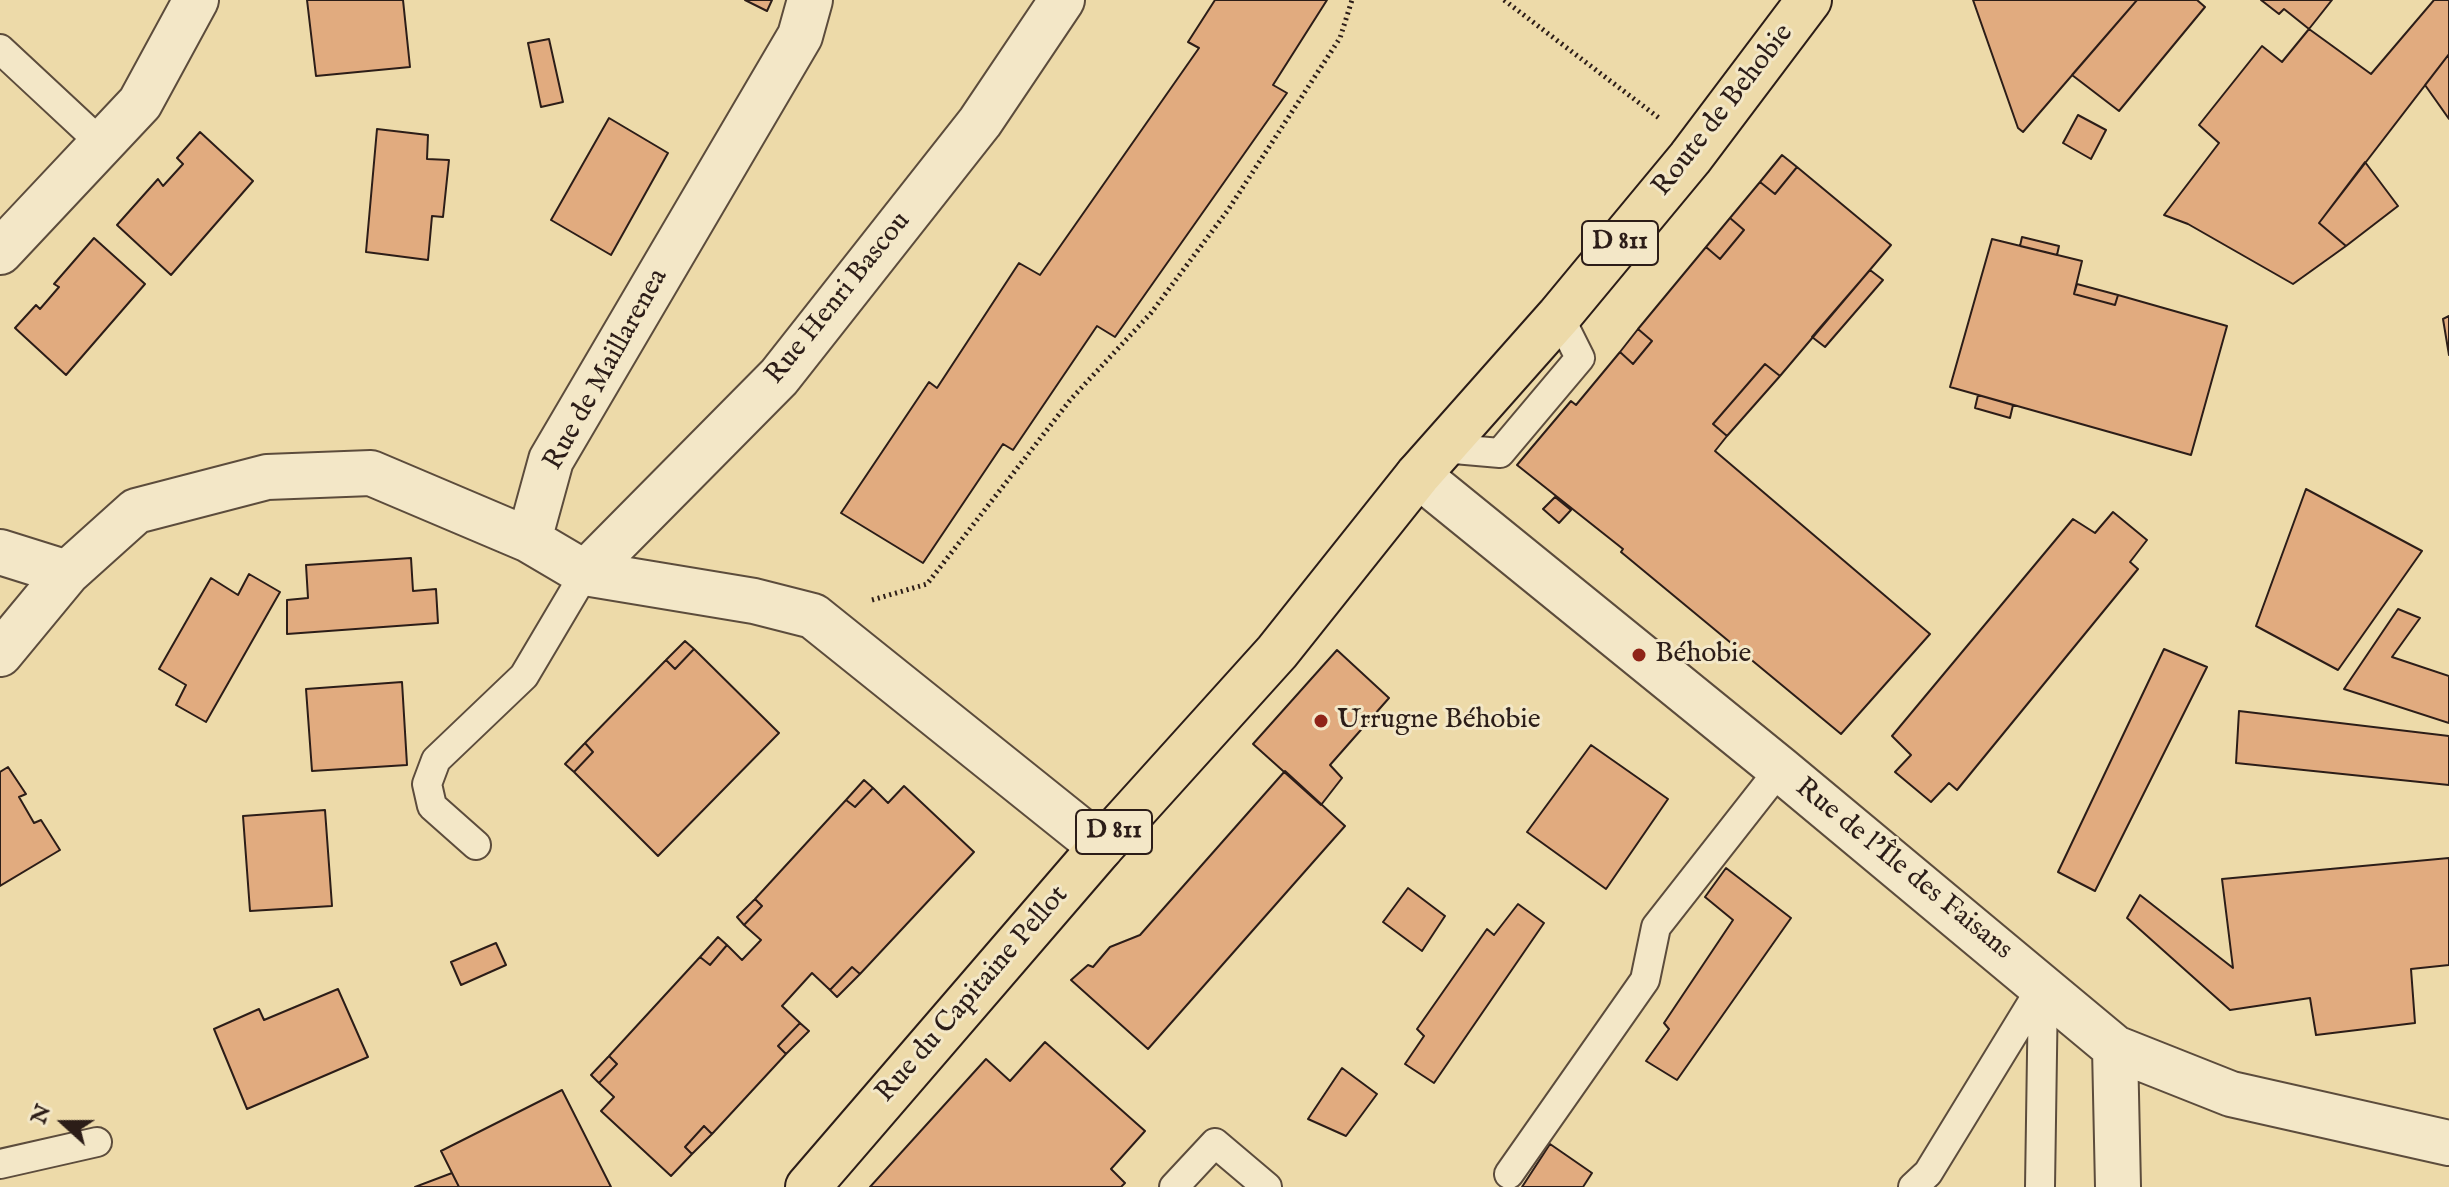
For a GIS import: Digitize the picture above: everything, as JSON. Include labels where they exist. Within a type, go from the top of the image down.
[{"type":"main road","name":"Route de Behobie","points":[[1430,461],[1559,316],[1690,158],[1809,0]]},
{"type":"main road","name":"Rue du Capitaine Pellot","points":[[808,1187],[1101,847],[1277,652],[1430,461]]},
{"type":"street","points":[[0,252],[140,103],[196,0]]},
{"type":"street","name":"Rue de Maillarenea","points":[[529,540],[551,460],[800,36],[810,0]]},
{"type":"street","name":"Rue Henri Bascou","points":[[585,573],[779,377],[980,122],[1062,0]]},
{"type":"street","name":"Rue de l'Île des Faisans","points":[[1430,461],[1780,769],[2115,1048],[2231,1094],[2449,1143]]},
{"type":"street","points":[[0,654],[67,573],[136,511],[267,477],[371,473],[529,540],[585,573],[754,601],[813,616],[1101,847]]},
{"type":"street","points":[[0,552],[67,573]]},
{"type":"street","points":[[2115,1048],[2118,1187]]},
{"type":"lane","points":[[0,49],[102,144]]},
{"type":"lane","points":[[476,845],[432,806],[427,784],[436,760],[524,676],[585,573]]},
{"type":"lane","points":[[1509,1174],[1645,980],[1656,927],[1780,769]]},
{"type":"lane","points":[[1913,1187],[1928,1173],[2043,985]]},
{"type":"lane","points":[[2040,1187],[2043,985]]},
{"type":"lane","points":[[0,1164],[97,1142]]},
{"type":"lane","points":[[1174,1187],[1215,1143],[1267,1187]]},
{"type":"path","points":[[813,616],[927,584],[1071,399],[1151,313],[1228,210],[1340,38],[1352,0]]},
{"type":"path","points":[[1504,0],[1656,115]]},
{"type":"building","points":[[307,0],[403,0],[410,67],[316,76]]},
{"type":"building","points":[[745,0],[772,0],[767,11]]},
{"type":"building","points":[[1215,0],[1327,0],[1273,85],[1287,93],[1115,337],[1097,326],[1013,450],[1003,444],[923,563],[841,513],[929,382],[937,388],[1019,263],[1040,275],[1199,48],[1188,42]]},
{"type":"building","points":[[1973,0],[2137,0],[2023,132],[2018,128]]},
{"type":"building","points":[[2137,0],[2197,0],[2205,7],[2119,111],[2072,75]]},
{"type":"building","points":[[2261,0],[2332,0],[2309,29],[2284,9],[2279,14]]},
{"type":"building","points":[[2434,0],[2449,0],[2449,54],[2319,223],[2346,246],[2293,284],[2188,224],[2164,215],[2219,143],[2199,125],[2262,46],[2282,62],[2309,29],[2371,74]]},
{"type":"building","points":[[549,39],[563,102],[541,107],[528,43]]},
{"type":"building","points":[[2449,54],[2449,119],[2425,85]]},
{"type":"building","points":[[2078,115],[2106,130],[2091,159],[2063,143]]},
{"type":"building","points":[[609,118],[668,153],[611,255],[551,220]]},
{"type":"building","points":[[377,129],[428,135],[427,159],[449,160],[443,217],[432,216],[428,260],[366,252]]},
{"type":"building","points":[[200,132],[253,181],[171,275],[117,225],[158,179],[163,186],[183,164],[177,158]]},
{"type":"building","points":[[1782,155],[1797,167],[1775,194],[1760,182]]},
{"type":"building","points":[[2365,162],[2398,206],[2346,246],[2319,223]]},
{"type":"building","points":[[1797,167],[1891,245],[1780,376],[1765,364],[1713,424],[1727,436],[1715,451],[1930,634],[1841,734],[1621,552],[1623,549],[1517,465],[1571,401],[1576,405],[1620,352],[1633,364],[1652,341],[1638,329],[1706,247],[1720,259],[1744,230],[1730,218],[1760,182],[1775,194]]},
{"type":"building","points":[[1730,218],[1744,230],[1720,259],[1706,247]]},
{"type":"building","points":[[2022,237],[2059,246],[2057,255],[2020,246]]},
{"type":"building","points":[[94,238],[145,284],[66,375],[15,328],[36,305],[40,309],[59,287],[54,284]]},
{"type":"building","points":[[1992,239],[2082,261],[2074,294],[2115,305],[2118,295],[2227,326],[2191,455],[1950,387]]},
{"type":"building","points":[[1870,270],[1883,280],[1825,347],[1812,337]]},
{"type":"building","points":[[2077,284],[2118,295],[2115,305],[2074,294]]},
{"type":"building","points":[[2449,316],[2449,355],[2443,319]]},
{"type":"building","points":[[1638,329],[1652,341],[1633,364],[1620,352]]},
{"type":"building","points":[[1765,364],[1780,376],[1727,436],[1713,424]]},
{"type":"building","points":[[1978,395],[2013,405],[2010,418],[1975,408]]},
{"type":"building","points":[[2306,489],[2422,551],[2338,670],[2256,626]]},
{"type":"building","points":[[1555,497],[1571,510],[1559,523],[1543,509]]},
{"type":"building","points":[[2113,512],[2147,540],[2130,562],[2138,569],[1957,790],[1949,783],[1931,802],[1895,772],[1911,755],[1892,736],[2073,519],[2095,533]]},
{"type":"building","points":[[411,558],[413,591],[436,589],[438,623],[287,634],[287,600],[308,598],[306,565]]},
{"type":"building","points":[[249,574],[280,592],[206,722],[176,705],[186,685],[159,669],[211,578],[238,595]]},
{"type":"building","points":[[2398,609],[2420,618],[2392,657],[2449,676],[2449,723],[2344,689]]},
{"type":"building","points":[[685,641],[694,649],[675,669],[666,660]]},
{"type":"building","points":[[694,649],[779,733],[658,856],[574,772],[593,752],[585,743],[666,660],[675,669]]},
{"type":"building","points":[[2164,649],[2207,667],[2095,891],[2058,872]]},
{"type":"building","name":"Urrugne Béhobie","points":[[1337,650],[1389,698],[1330,765],[1342,778],[1321,805],[1253,744]]},
{"type":"building","points":[[402,682],[407,765],[312,771],[306,689]]},
{"type":"building","points":[[2239,711],[2449,736],[2449,785],[2236,763]]},
{"type":"building","points":[[585,743],[593,752],[574,772],[565,764]]},
{"type":"building","points":[[1591,745],[1668,799],[1606,889],[1527,832]]},
{"type":"building","points":[[8,767],[26,794],[19,797],[34,823],[41,820],[60,850],[0,886],[0,772]]},
{"type":"building","points":[[1285,771],[1345,826],[1148,1049],[1071,980],[1088,965],[1093,967],[1110,947],[1140,935]]},
{"type":"building","points":[[864,780],[873,788],[855,807],[846,800]]},
{"type":"building","points":[[904,786],[974,852],[860,974],[852,967],[830,990],[812,973],[782,1006],[800,1023],[778,1046],[786,1054],[712,1134],[704,1126],[685,1147],[692,1154],[671,1176],[601,1111],[614,1097],[599,1083],[617,1064],[609,1056],[700,957],[710,965],[727,945],[742,960],[761,940],[744,925],[762,906],[755,899],[846,800],[855,807],[873,788],[888,803]]},
{"type":"building","points":[[325,810],[332,906],[250,911],[243,816]]},
{"type":"building","points":[[2449,858],[2449,965],[2411,969],[2415,1023],[2316,1035],[2310,998],[2230,1010],[2127,918],[2140,895],[2233,968],[2222,879]]},
{"type":"building","points":[[1726,868],[1791,918],[1677,1080],[1646,1061],[1669,1029],[1664,1023],[1733,920],[1705,897]]},
{"type":"building","points":[[1408,888],[1445,916],[1422,951],[1383,922]]},
{"type":"building","points":[[755,899],[762,906],[744,925],[737,917]]},
{"type":"building","points":[[1518,904],[1544,923],[1434,1083],[1405,1064],[1424,1036],[1417,1029],[1487,929],[1494,935]]},
{"type":"building","points":[[718,937],[727,945],[710,965],[700,957]]},
{"type":"building","points":[[496,943],[506,965],[461,985],[451,962]]},
{"type":"building","points":[[852,967],[860,974],[837,997],[830,990]]},
{"type":"building","points":[[338,989],[368,1057],[247,1109],[214,1029],[259,1009],[264,1020]]},
{"type":"building","points":[[800,1023],[809,1031],[786,1054],[778,1046]]},
{"type":"building","points":[[1045,1042],[1145,1131],[1111,1169],[1125,1183],[1121,1187],[870,1187],[986,1059],[1010,1081]]},
{"type":"building","points":[[609,1056],[617,1064],[599,1083],[591,1075]]},
{"type":"building","points":[[1342,1068],[1377,1094],[1346,1136],[1308,1119]]},
{"type":"building","points":[[562,1090],[611,1187],[459,1187],[441,1151]]},
{"type":"building","points":[[704,1126],[712,1134],[692,1154],[685,1147]]},
{"type":"building","points":[[1550,1144],[1592,1173],[1583,1187],[1522,1187]]},
{"type":"building","points":[[452,1173],[459,1187],[415,1187]]},
{"type":"place","name":"Béhobie","points":[[1639,655]]},
{"type":"place","name":"Urrugne Béhobie","points":[[1321,721]]}]
